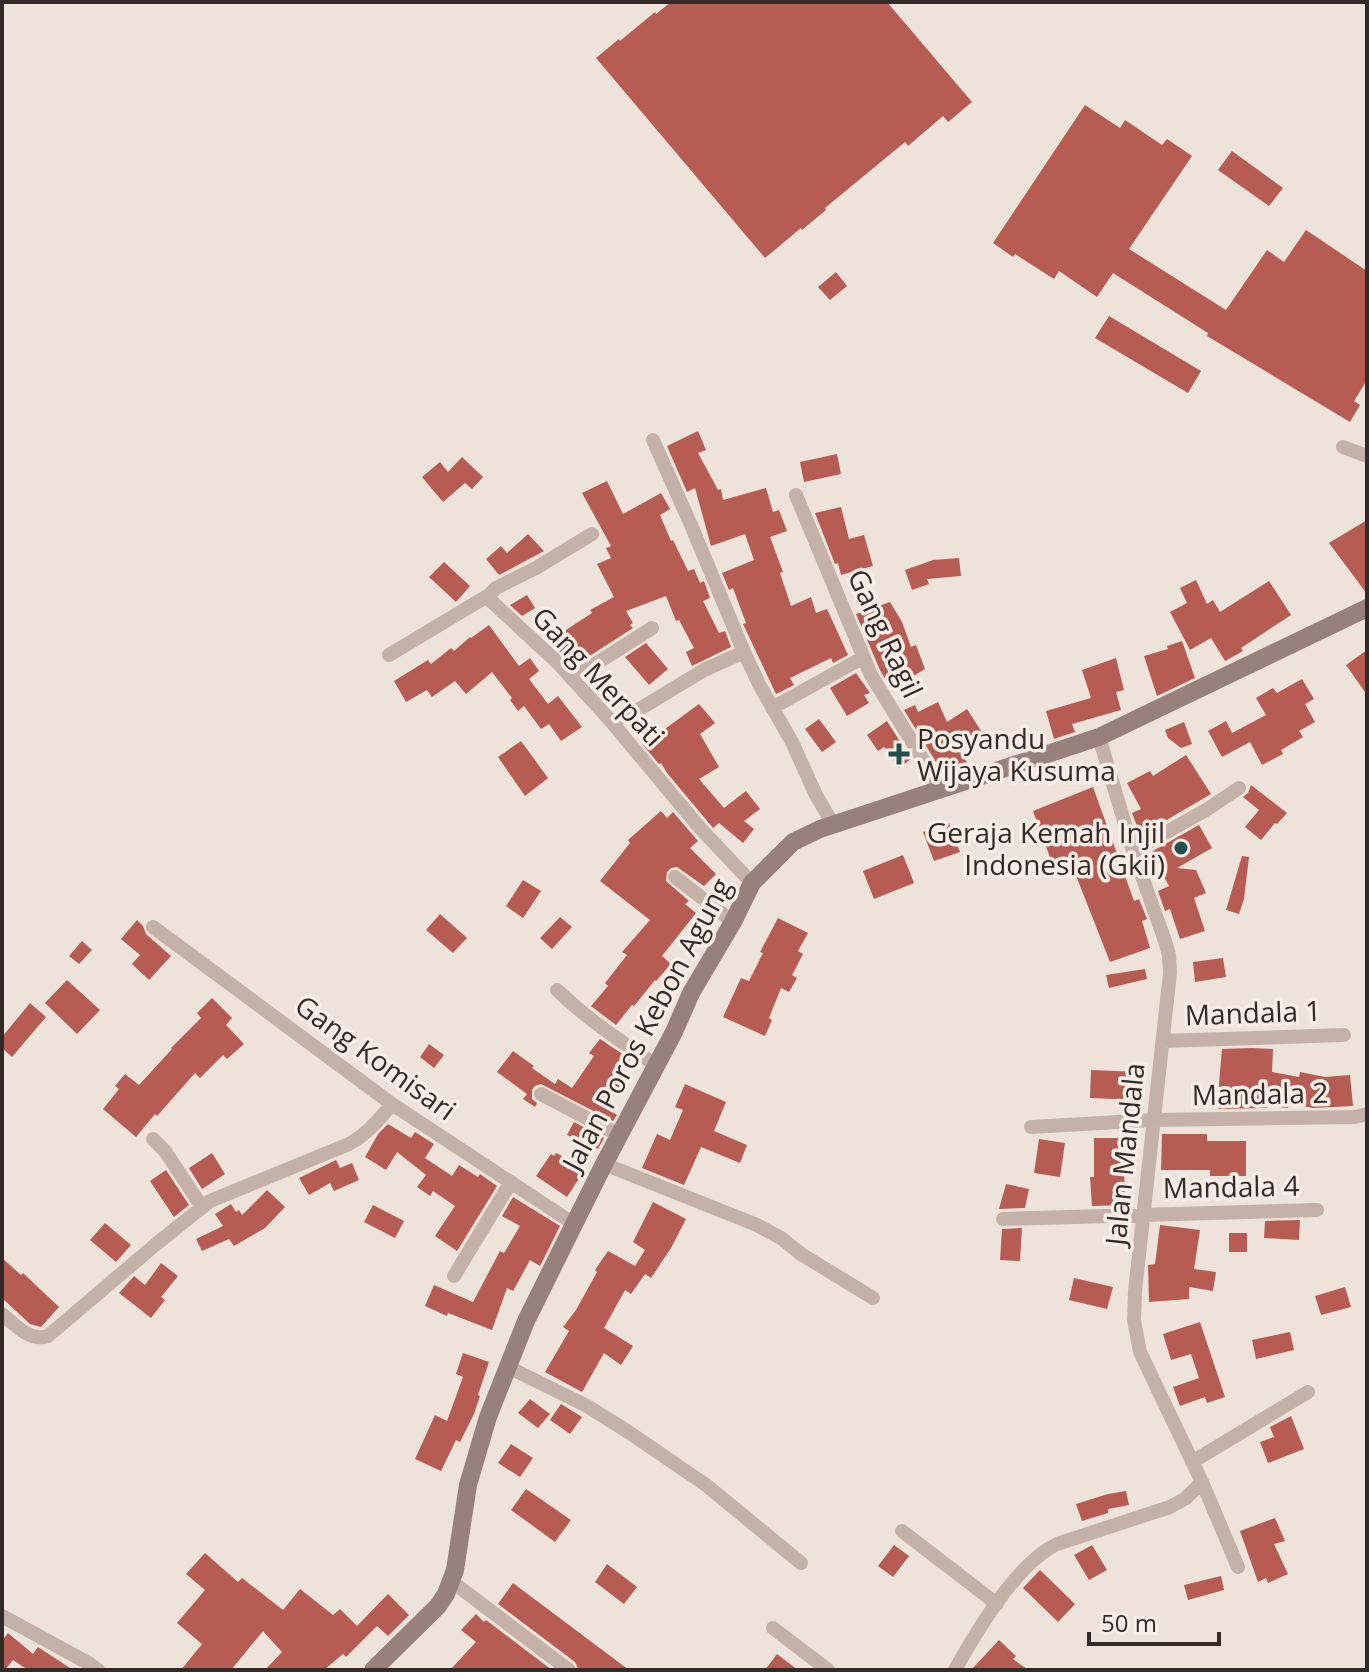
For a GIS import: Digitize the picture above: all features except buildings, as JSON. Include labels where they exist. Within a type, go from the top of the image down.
[{"type":"main road","name":"Jalan Poros Kebon Agung","points":[[373,1670],[438,1606],[446,1594],[455,1570],[468,1485],[488,1417],[526,1321],[691,993],[752,883],[793,842],[833,824],[1099,737],[1367,608]]},
{"type":"street","points":[[653,440],[744,652],[833,824]]},
{"type":"street","points":[[1343,447],[1367,456]]},
{"type":"street","name":"Gang Ragil","points":[[796,495],[871,675],[941,789]]},
{"type":"street","name":"Gang Merpati","points":[[592,534],[496,588],[489,595],[491,602],[558,663],[612,722],[700,828],[752,883]]},
{"type":"street","points":[[389,655],[489,595]]},
{"type":"street","points":[[572,679],[652,628]]},
{"type":"street","points":[[612,722],[704,670],[744,652]]},
{"type":"street","points":[[772,708],[864,657]]},
{"type":"street","name":"Jalan Mandala","points":[[1099,737],[1133,851],[1169,955],[1170,973],[1134,1320],[1140,1352],[1202,1482],[1238,1567]]},
{"type":"street","points":[[1133,851],[1239,788]]},
{"type":"street","points":[[675,877],[733,922]]},
{"type":"street","name":"Gang Komisari","points":[[153,927],[392,1104],[574,1224]]},
{"type":"street","points":[[557,990],[574,1007],[656,1065]]},
{"type":"street","name":"Mandala 1","points":[[1163,1041],[1344,1035]]},
{"type":"street","points":[[541,1094],[619,1135]]},
{"type":"street","points":[[2,1314],[26,1335],[39,1339],[48,1336],[210,1201],[349,1144],[362,1137],[392,1104]]},
{"type":"street","name":"Mandala 2","points":[[1031,1127],[1153,1120],[1355,1117],[1367,1114]]},
{"type":"street","points":[[153,1139],[165,1151],[202,1207]]},
{"type":"street","points":[[604,1164],[757,1225],[873,1298]]},
{"type":"street","points":[[454,1276],[511,1182]]},
{"type":"street","name":"Mandala 4","points":[[1003,1219],[1317,1210]]},
{"type":"street","points":[[508,1367],[587,1406],[630,1433],[706,1485],[801,1563]]},
{"type":"street","points":[[1192,1462],[1308,1392]]},
{"type":"street","points":[[955,1670],[997,1604],[1032,1561],[1046,1549],[1170,1507],[1186,1498],[1202,1482]]},
{"type":"street","points":[[902,1531],[997,1604]]},
{"type":"street","points":[[451,1581],[569,1670]]},
{"type":"street","points":[[2,1616],[98,1670]]},
{"type":"street","points":[[773,1628],[828,1670]]},
{"type":"place","name":"Posyandu Wijaya Kusuma","points":[[899,754]]},
{"type":"place","name":"Geraja Kemah Injil Indonesia (Gkii)","points":[[1181,848]]}]
